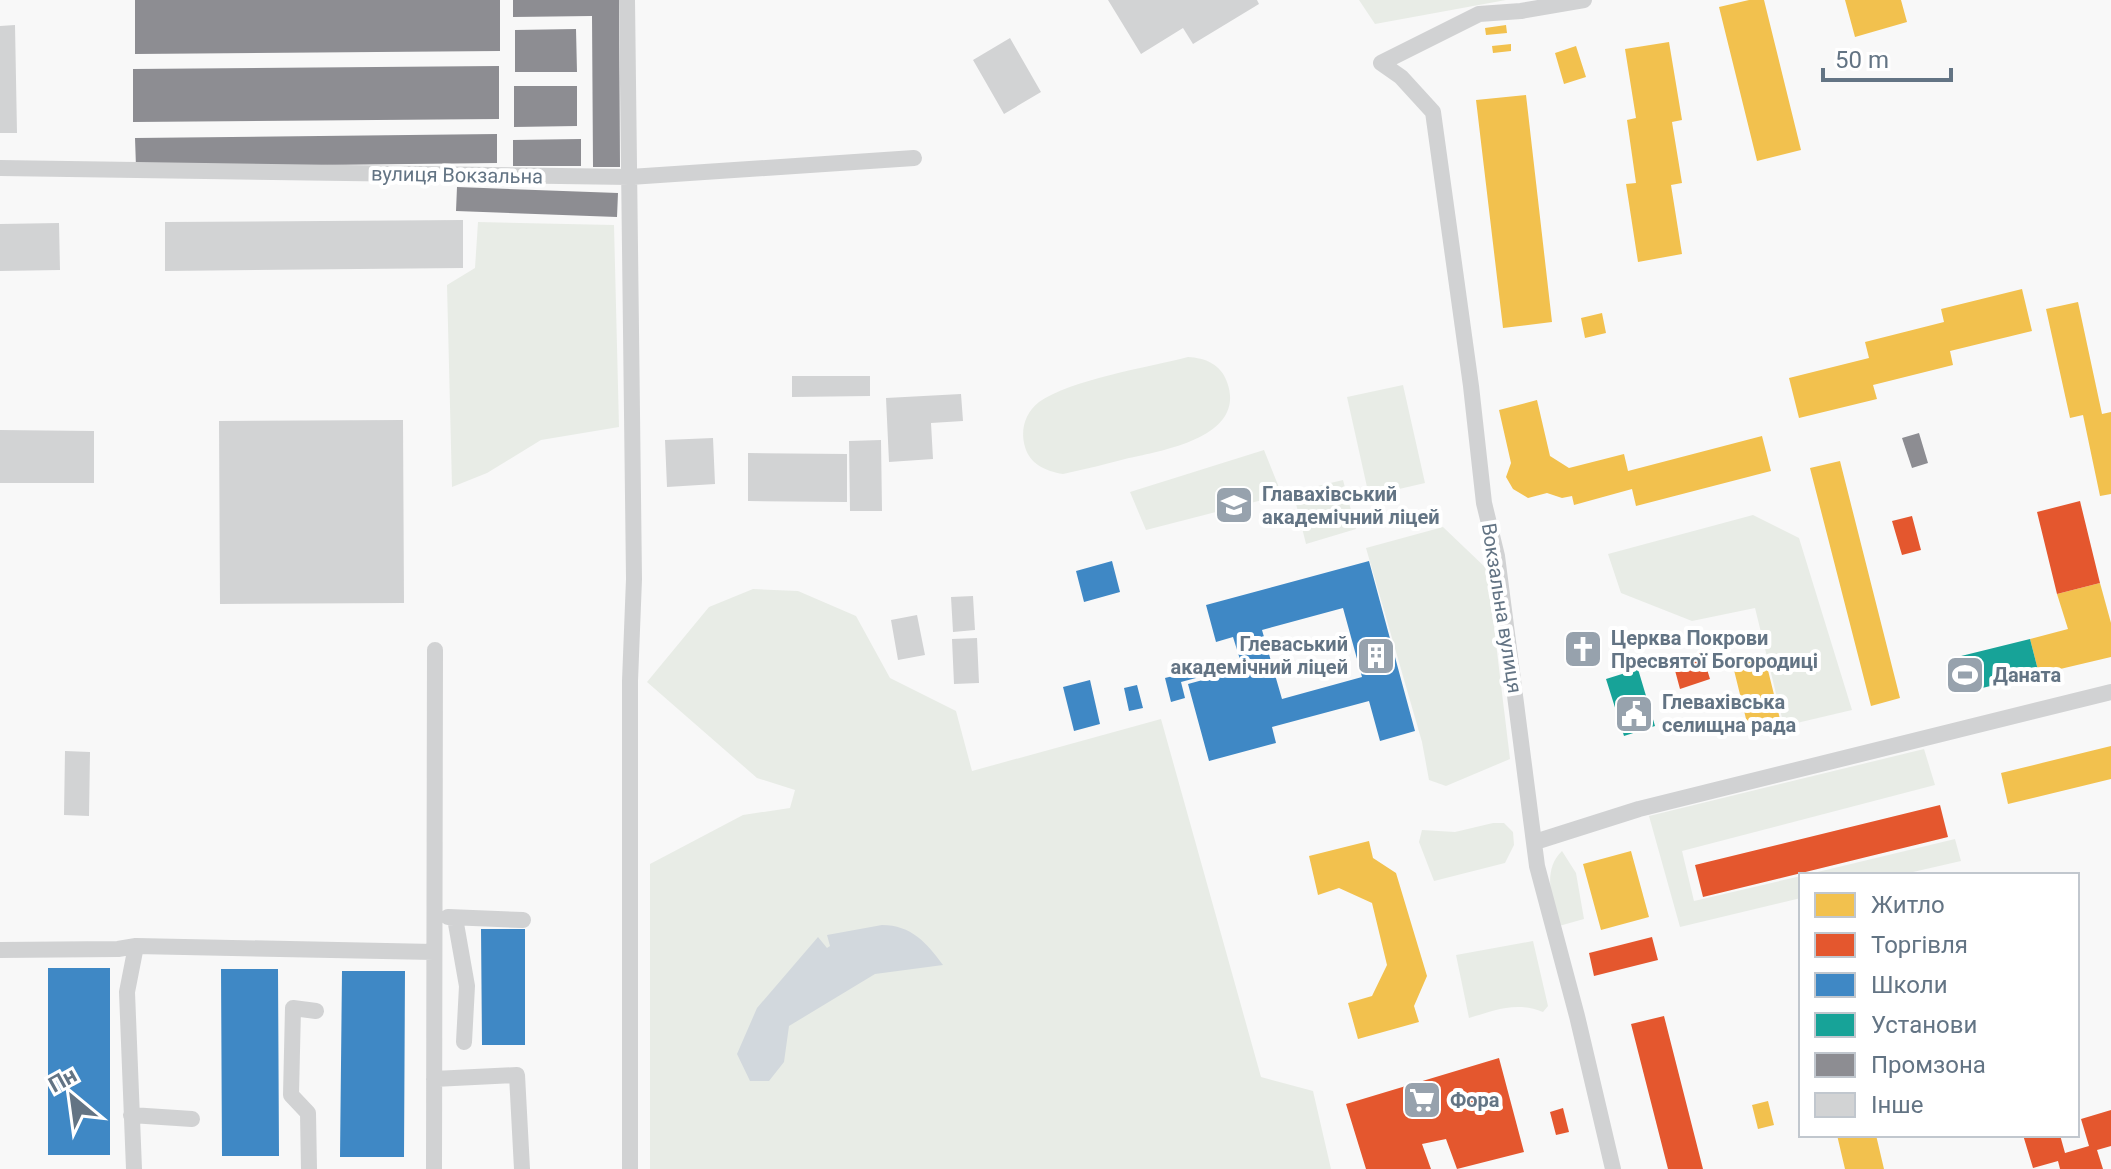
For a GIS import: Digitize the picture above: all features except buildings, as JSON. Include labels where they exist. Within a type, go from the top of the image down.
[{"type":"street","points":[[627,0],[634,579],[630,681],[630,1169]]},
{"type":"street","name":"Вокзальна вулиця","points":[[1584,0],[1521,11],[1479,14],[1381,63],[1401,77],[1433,112],[1461,308],[1484,503],[1497,556],[1537,866],[1613,1169]]},
{"type":"street","name":"вулиця Вокзальна","points":[[0,168],[630,177],[914,158]]},
{"type":"street","points":[[434,1169],[435,650]]},
{"type":"street","points":[[1535,842],[1639,809],[2111,692]]},
{"type":"street","points":[[434,917],[523,920]]},
{"type":"street","points":[[455,918],[467,986],[464,1042]]},
{"type":"street","points":[[0,950],[118,949],[136,946],[434,952]]},
{"type":"street","points":[[134,1169],[127,992],[136,946]]},
{"type":"street","points":[[309,1169],[308,1113],[291,1095],[293,1008],[316,1011]]},
{"type":"street","points":[[434,1079],[517,1075],[522,1169]]},
{"type":"street","points":[[131,1115],[192,1119]]},
{"type":"shaded area","points":[[1359,0],[1506,0],[1375,24]]},
{"type":"shaded area","points":[[478,222],[614,225],[619,427],[541,440],[487,473],[452,487],[447,285],[475,268]]},
{"type":"shaded area","points":[[1188,357],[1217,366],[1227,382],[1230,400],[1225,416],[1214,428],[1199,437],[1181,445],[1063,474],[1039,466],[1027,453],[1023,434],[1025,422],[1039,402],[1089,381]]},
{"type":"shaded area","points":[[1403,385],[1425,483],[1369,496],[1347,397]]},
{"type":"shaded area","points":[[1264,450],[1282,495],[1146,530],[1130,492]]},
{"type":"shaded area","points":[[1343,480],[1356,529],[1306,544],[1293,492]]},
{"type":"shaded area","points":[[1753,515],[1799,538],[1852,710],[1784,726],[1755,608],[1692,621],[1621,593],[1608,554]]},
{"type":"shaded area","points":[[1443,527],[1487,569],[1510,759],[1446,786],[1429,780],[1422,742],[1366,548]]},
{"type":"shaded area","points":[[753,589],[798,591],[856,616],[890,678],[956,711],[972,771],[1161,719],[1261,1077],[1313,1091],[1331,1169],[650,1169],[650,864],[743,815],[790,808],[795,790],[757,778],[647,682],[709,607]]},
{"type":"shaded area","points":[[1924,749],[1935,785],[1682,851],[1694,901],[1799,876],[1799,898],[1680,927],[1649,816]]},
{"type":"shaded area","points":[[1504,823],[1513,832],[1514,845],[1505,863],[1434,881],[1419,842],[1422,830],[1455,832]]},
{"type":"shaded area","points":[[1955,839],[1961,861],[1909,873],[1813,873]]},
{"type":"shaded area","points":[[1562,851],[1576,873],[1584,919],[1559,926],[1550,877]]},
{"type":"shaded area","points":[[882,925],[910,932],[931,949],[943,965],[875,974],[789,1026],[784,1062],[769,1081],[750,1081],[737,1054],[757,1008],[818,937],[827,948],[830,946],[827,935]]},
{"type":"shaded area","points":[[1533,941],[1548,1006],[1543,1012],[1515,1007],[1469,1018],[1456,955]]},
{"type":"place","name":"Главахівський академічний ліцей","points":[[1234,505]]},
{"type":"place","name":"Церква Покрови Пресвятої Богородиці","points":[[1583,649]]},
{"type":"place","name":"Глеваський академічний ліцей","points":[[1376,656]]},
{"type":"place","name":"Даната","points":[[1965,675]]},
{"type":"place","name":"Глевахівська селищна рада","points":[[1634,714]]},
{"type":"place","name":"Фора","points":[[1422,1100]]}]
